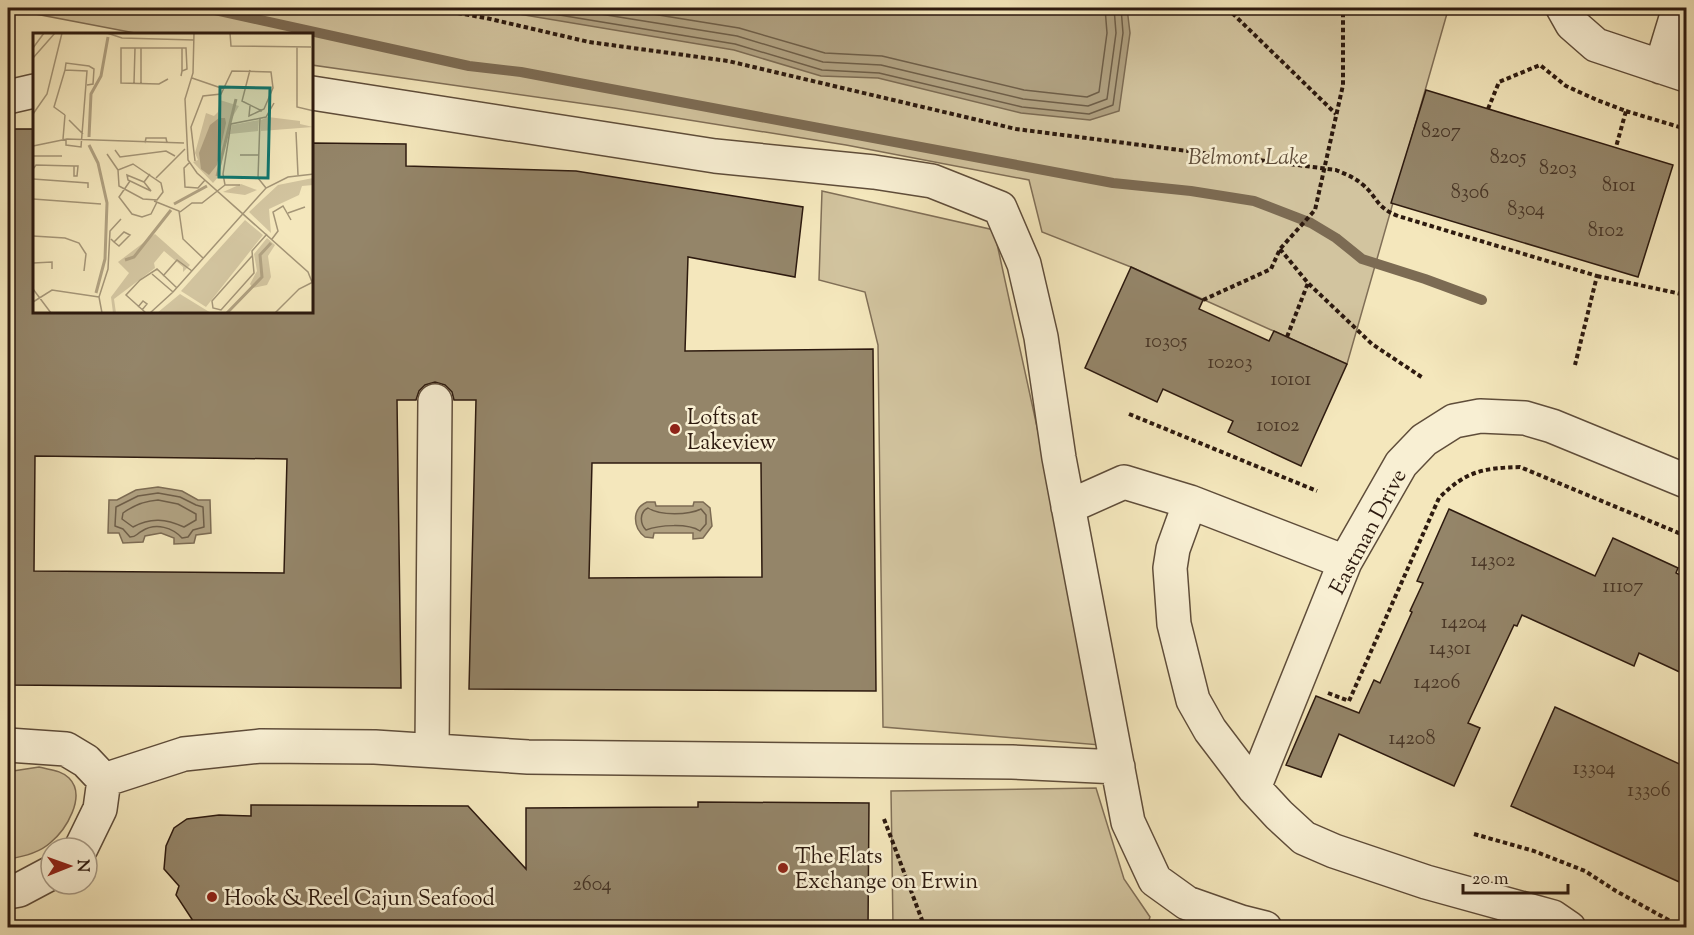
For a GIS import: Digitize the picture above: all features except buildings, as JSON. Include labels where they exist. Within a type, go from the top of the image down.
[{"type":"street","points":[[1563,8],[1572,24],[1596,45],[1674,71],[1679,8]]},
{"type":"street","points":[[8,97],[33,91]]},
{"type":"street","points":[[314,93],[715,156],[909,177],[932,181],[1000,208],[1024,264],[1041,337],[1068,507],[1128,822],[1155,880],[1188,903],[1241,922],[1265,927]]},
{"type":"street","points":[[432,749],[435,401]]},
{"type":"street","name":"Eastman Drive","points":[[1254,788],[1345,562],[1401,464],[1424,440],[1454,421],[1480,416],[1525,418],[1552,426],[1686,481]]},
{"type":"street","points":[[1068,507],[1124,482],[1190,502],[1345,562]]},
{"type":"street","points":[[1190,502],[1171,559],[1174,624],[1193,700],[1210,730],[1254,788],[1304,838],[1324,847],[1426,882],[1553,917],[1569,927]]},
{"type":"street","points":[[8,745],[66,749],[86,761],[104,780]]},
{"type":"street","points":[[104,780],[184,754],[261,746],[432,749],[528,757],[1012,762],[1118,767]]},
{"type":"street","points":[[87,836],[100,809],[104,780]]},
{"type":"street","points":[[8,891],[19,890],[39,879]]},
{"type":"path","points":[[428,8],[486,18],[589,42],[728,61],[1016,129],[1325,168],[1349,175],[1364,185],[1385,211],[1398,216],[1597,276],[1686,296]]},
{"type":"path","points":[[1227,8],[1336,114]]},
{"type":"path","points":[[1203,300],[1271,269],[1280,249],[1315,210],[1343,85],[1343,8]]},
{"type":"path","points":[[1488,109],[1499,82],[1539,64],[1566,86],[1597,100],[1686,129]]},
{"type":"path","points":[[1616,147],[1626,111]]},
{"type":"path","points":[[1280,249],[1308,283],[1372,344],[1423,378]]},
{"type":"path","points":[[1575,365],[1597,276]]},
{"type":"path","points":[[1287,337],[1308,283]]},
{"type":"path","points":[[1129,414],[1317,491]]},
{"type":"path","points":[[1325,692],[1349,701],[1439,498],[1453,484],[1470,473],[1491,468],[1520,468],[1686,536]]},
{"type":"path","points":[[884,819],[925,927]]},
{"type":"path","points":[[1474,834],[1534,851],[1585,871],[1616,891],[1683,927]]},
{"type":"green space","name":"Belmont Lake","points":[[19,8],[1441,8],[1448,10],[1347,364],[1131,267],[1042,232],[1029,180],[846,145],[614,108],[314,65],[314,33],[135,33],[25,12]]},
{"type":"green space","points":[[822,191],[994,230],[1044,459],[1100,745],[883,727],[878,345],[865,292],[819,280]]},
{"type":"green space","points":[[39,767],[59,772],[69,778],[76,794],[68,821],[57,836],[39,836],[39,850],[8,859],[8,774],[13,771]]},
{"type":"green space","points":[[1096,788],[1124,879],[1150,917],[1147,927],[893,927],[891,791]]},
{"type":"water","points":[[482,8],[1127,8],[1130,33],[1119,111],[1090,120],[1021,113],[878,78],[821,76],[734,50]]},
{"type":"water","points":[[158,487],[182,491],[198,500],[210,500],[211,533],[196,535],[194,543],[174,544],[174,538],[161,533],[145,536],[143,542],[123,543],[119,533],[108,533],[109,500],[117,500],[136,490]]},
{"type":"water","points":[[647,502],[655,502],[656,506],[693,506],[694,502],[703,502],[710,508],[712,526],[703,538],[693,539],[693,533],[654,533],[653,538],[645,537],[636,524],[636,514],[638,509]]},
{"type":"waterway","points":[[206,8],[469,66],[521,72],[1113,183],[1191,191],[1254,201],[1311,223],[1336,238],[1362,259],[1482,300]]},
{"type":"place","name":"Lofts at Lakeview","points":[[675,429]]},
{"type":"place","name":"The Flats Exchange on Erwin","points":[[783,868]]},
{"type":"place","name":"Hook & Reel Cajun Seafood","points":[[212,897]]}]
